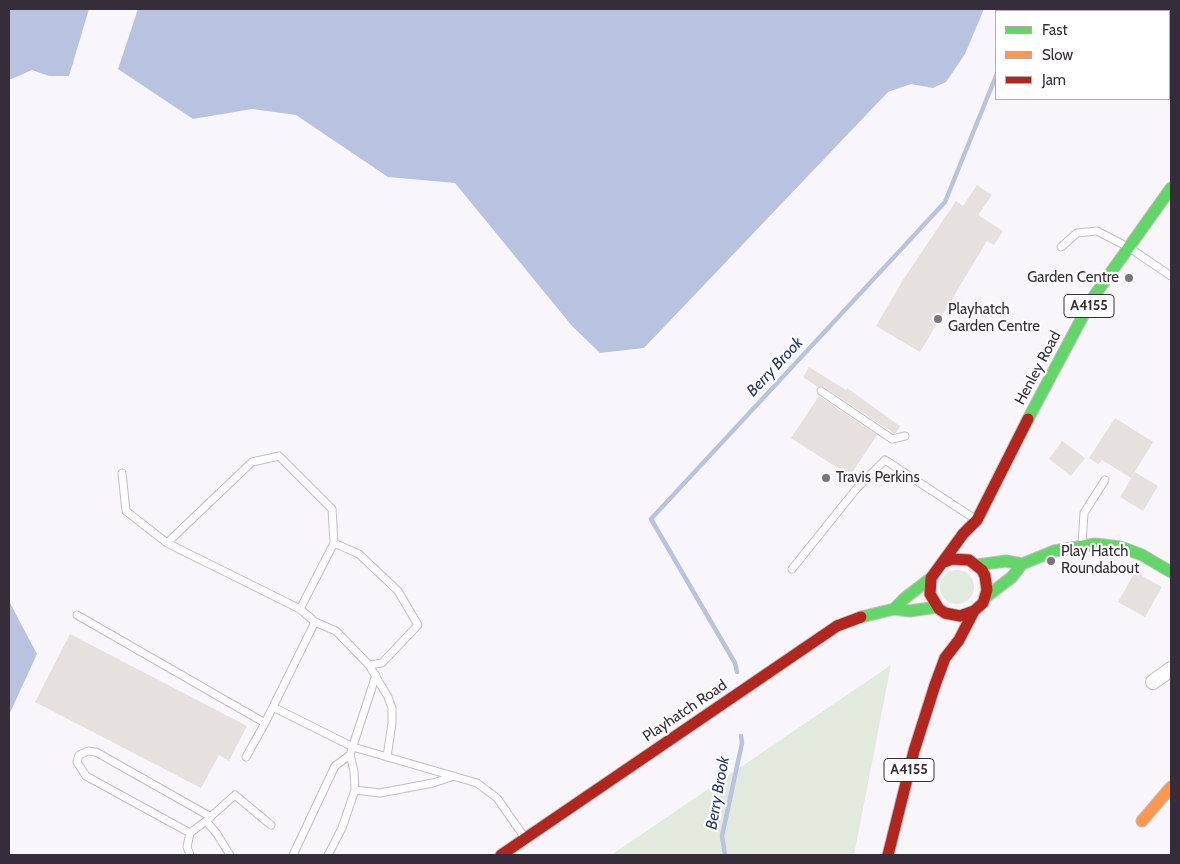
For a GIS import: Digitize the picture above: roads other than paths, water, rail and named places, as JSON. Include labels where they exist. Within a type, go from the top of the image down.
[{"type":"main road","name":"Henley Road","points":[[944,562],[963,534],[977,520],[1031,412],[1092,299],[1171,188]]},
{"type":"main road","name":"Henley Road","points":[[977,520],[977,564]]},
{"type":"main road","points":[[938,608],[945,613],[960,616],[974,611],[979,608],[986,597],[1012,577],[1022,564],[1054,551],[1082,545],[1095,544],[1121,547],[1142,555],[1171,572]]},
{"type":"main road","points":[[894,609],[931,578],[938,566],[952,558],[969,560],[977,564],[986,576],[986,597]]},
{"type":"main road","points":[[977,564],[1006,561],[1022,564]]},
{"type":"main road","points":[[931,578],[930,594],[938,608],[941,626]]},
{"type":"main road","name":"Playhatch Road","points":[[501,855],[837,626],[869,614],[894,609],[915,611],[938,608]]},
{"type":"main road","name":"A4155","points":[[888,855],[914,751],[945,658],[958,640],[974,611]]},
{"type":"main road","name":"A4155","points":[[944,639],[945,658]]},
{"type":"main road","points":[[1142,821],[1171,787]]},
{"type":"street","points":[[1153,682],[1171,670]]},
{"type":"lane","points":[[1061,247],[1077,233],[1097,231],[1128,247],[1171,276]]},
{"type":"lane","points":[[821,391],[892,439],[905,436]]},
{"type":"lane","points":[[167,543],[252,462],[279,456],[332,510],[334,543],[300,609]]},
{"type":"lane","points":[[792,569],[857,488],[886,460],[977,520]]},
{"type":"lane","points":[[122,474],[126,511],[167,543],[300,609],[315,622],[336,631],[369,665],[388,697],[392,708],[392,723],[387,757]]},
{"type":"lane","points":[[1082,545],[1084,514],[1105,480]]},
{"type":"lane","points":[[334,543],[359,554],[398,591],[418,625],[382,663],[369,665]]},
{"type":"lane","points":[[77,615],[265,723]]},
{"type":"lane","points":[[246,757],[315,622]]},
{"type":"lane","points":[[328,855],[342,828],[355,790],[352,751],[376,675]]},
{"type":"lane","points":[[272,708],[352,751],[387,757],[477,783],[497,798],[525,838]]},
{"type":"lane","points":[[190,833],[86,776],[77,762],[80,755],[88,751],[96,752],[208,819],[230,855]]},
{"type":"lane","points":[[293,855],[335,766],[352,751]]},
{"type":"lane","points":[[355,790],[380,793],[433,783],[454,776]]},
{"type":"lane","points":[[190,855],[187,847],[190,833],[235,795],[270,825]]},
{"type":"water","points":[[9,9],[89,9],[69,76],[49,76],[32,70],[9,80]]},
{"type":"water","points":[[138,9],[984,9],[965,54],[946,82],[933,88],[911,84],[888,92],[644,348],[600,353],[572,326],[455,183],[388,177],[296,115],[252,109],[193,119],[118,69]]},
{"type":"water","points":[[9,601],[37,654],[9,715]]},
{"type":"waterway","name":"Berry Brook","points":[[737,672],[735,663],[651,519],[945,202],[995,78]]},
{"type":"waterway","name":"Berry Brook","points":[[725,855],[722,836],[742,743],[741,736]]},
{"type":"place","name":"Garden Centre","points":[[1129,278]]},
{"type":"place","name":"Playhatch Garden Centre","points":[[938,319]]},
{"type":"place","name":"Travis Perkins","points":[[826,478]]},
{"type":"place","name":"Play Hatch Roundabout","points":[[1051,561]]}]
